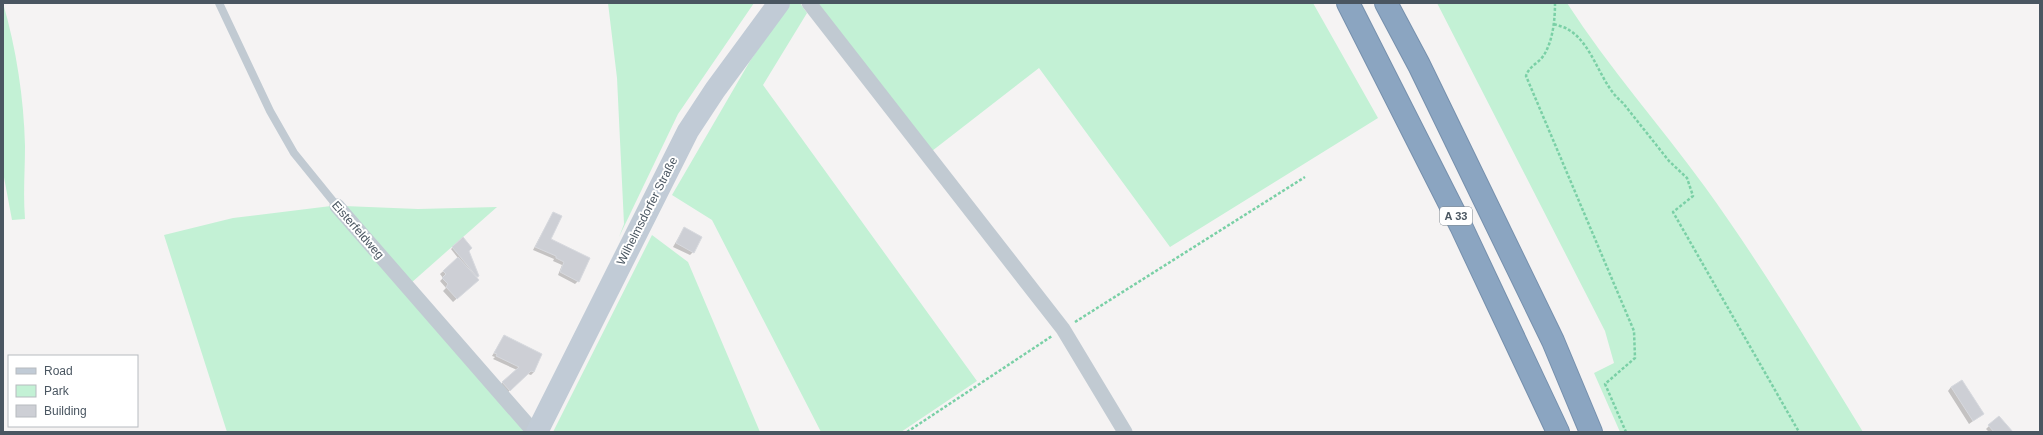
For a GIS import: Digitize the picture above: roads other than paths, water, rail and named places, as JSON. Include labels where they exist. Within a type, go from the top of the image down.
[{"type":"highway","name":"A 33","points":[[1348,3],[1461,226],[1558,432]]},
{"type":"highway","name":"A 33","points":[[1386,3],[1419,65],[1553,341],[1590,432]]},
{"type":"street","name":"Wilhelmsdorfer Straße","points":[[535,432],[688,132],[715,90],[779,3]]},
{"type":"street","points":[[809,3],[1063,329],[1125,432]]},
{"type":"street","name":"Eisterfeldweg","points":[[337,206],[535,432]]},
{"type":"lane","name":"Eisterfeldweg","points":[[219,3],[270,111],[290,146],[337,206]]}]
